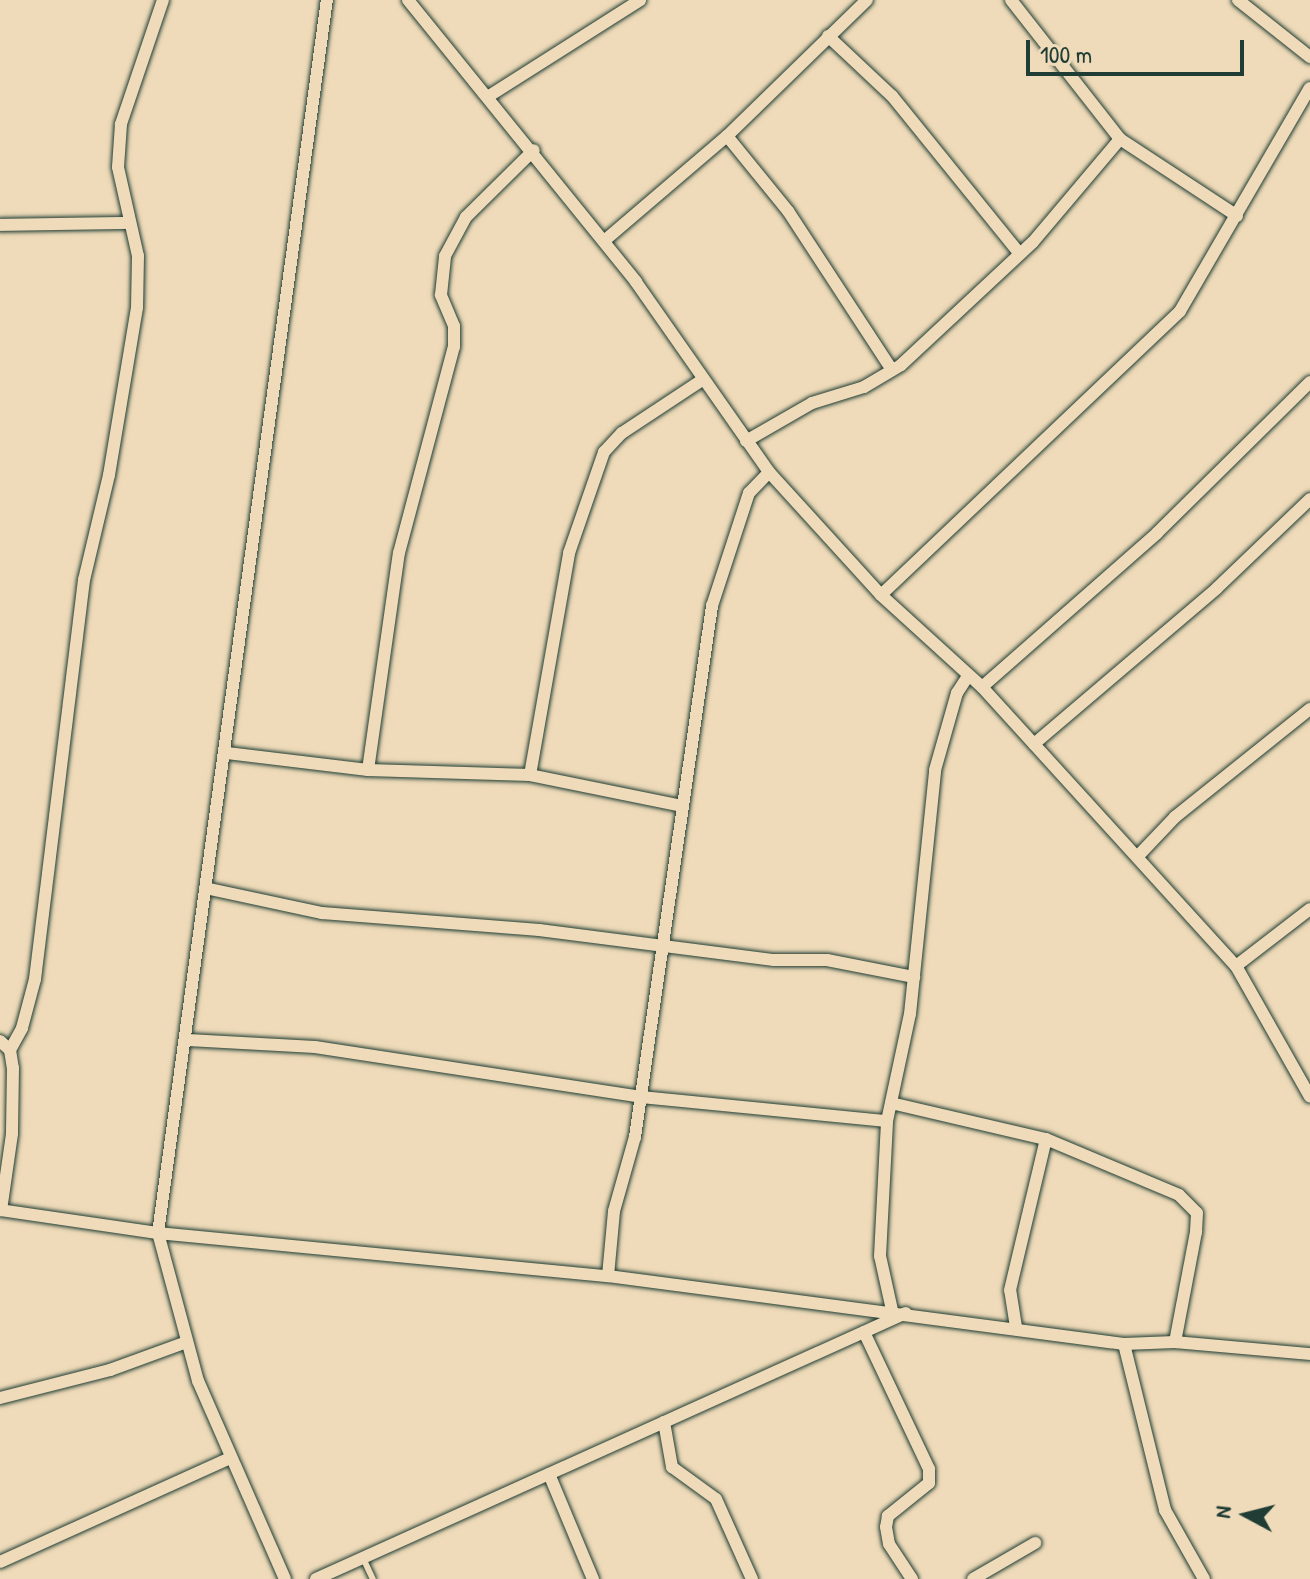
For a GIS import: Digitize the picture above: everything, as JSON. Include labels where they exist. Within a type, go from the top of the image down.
[{"type":"street","points":[[163,0],[121,124],[119,179],[138,256],[137,308],[109,475],[84,580],[35,979],[22,1028],[5,1046],[12,1134],[0,1210],[158,1233],[608,1276],[909,1312],[1124,1344],[1175,1342],[1310,1354]]},
{"type":"street","points":[[285,1579],[230,1458],[187,1342],[158,1233],[188,1040],[205,888],[227,753],[327,0]]},
{"type":"street","points":[[408,0],[534,150],[604,241],[769,472],[881,595],[982,687],[1236,966],[1310,1097]]},
{"type":"street","points":[[489,96],[640,0]]},
{"type":"street","points":[[604,241],[727,136],[867,0]]},
{"type":"street","points":[[1011,0],[1120,139],[1237,216]]},
{"type":"street","points":[[1238,0],[1310,57]]},
{"type":"street","points":[[828,36],[892,96],[1020,254]]},
{"type":"street","points":[[881,595],[1167,326],[1193,292],[1310,88]]},
{"type":"street","points":[[727,136],[788,211],[892,370]]},
{"type":"street","points":[[746,441],[812,403],[864,387],[892,370],[1020,254],[1068,205],[1120,139]]},
{"type":"street","points":[[368,770],[399,553],[454,347],[454,326],[441,295],[445,256],[466,217],[534,150]]},
{"type":"street","points":[[0,225],[130,223]]},
{"type":"street","points":[[530,775],[569,553],[604,452],[622,433],[702,380]]},
{"type":"street","points":[[982,687],[1157,533],[1310,382]]},
{"type":"street","points":[[608,1276],[614,1211],[641,1097],[712,606],[749,493],[769,472]]},
{"type":"street","points":[[1034,744],[1217,588],[1310,499]]},
{"type":"street","points":[[892,1310],[880,1256],[887,1121],[914,977],[935,770],[943,732],[968,676]]},
{"type":"street","points":[[1138,856],[1175,817],[1310,709]]},
{"type":"street","points":[[227,753],[368,770],[530,775],[682,806]]},
{"type":"street","points":[[205,888],[322,913],[539,930],[663,948],[827,960],[914,977]]},
{"type":"street","points":[[1236,966],[1310,909]]},
{"type":"street","points":[[188,1040],[359,1052],[641,1097],[704,1099],[887,1121]]},
{"type":"street","points":[[891,1103],[1046,1139],[1179,1195],[1197,1213],[1175,1342]]},
{"type":"street","points":[[1016,1327],[1010,1290],[1046,1139]]},
{"type":"street","points":[[316,1579],[909,1312]]},
{"type":"street","points":[[864,1332],[929,1469],[929,1483],[888,1516],[886,1527],[889,1544],[912,1579]]},
{"type":"street","points":[[0,1398],[110,1370],[187,1342]]},
{"type":"street","points":[[1124,1344],[1165,1510],[1204,1579]]},
{"type":"street","points":[[664,1422],[672,1467],[716,1499],[752,1579]]},
{"type":"street","points":[[0,1562],[230,1458]]},
{"type":"street","points":[[549,1474],[593,1579]]},
{"type":"street","points":[[973,1579],[1035,1543]]},
{"type":"lane","points":[[363,1558],[373,1579]]}]
